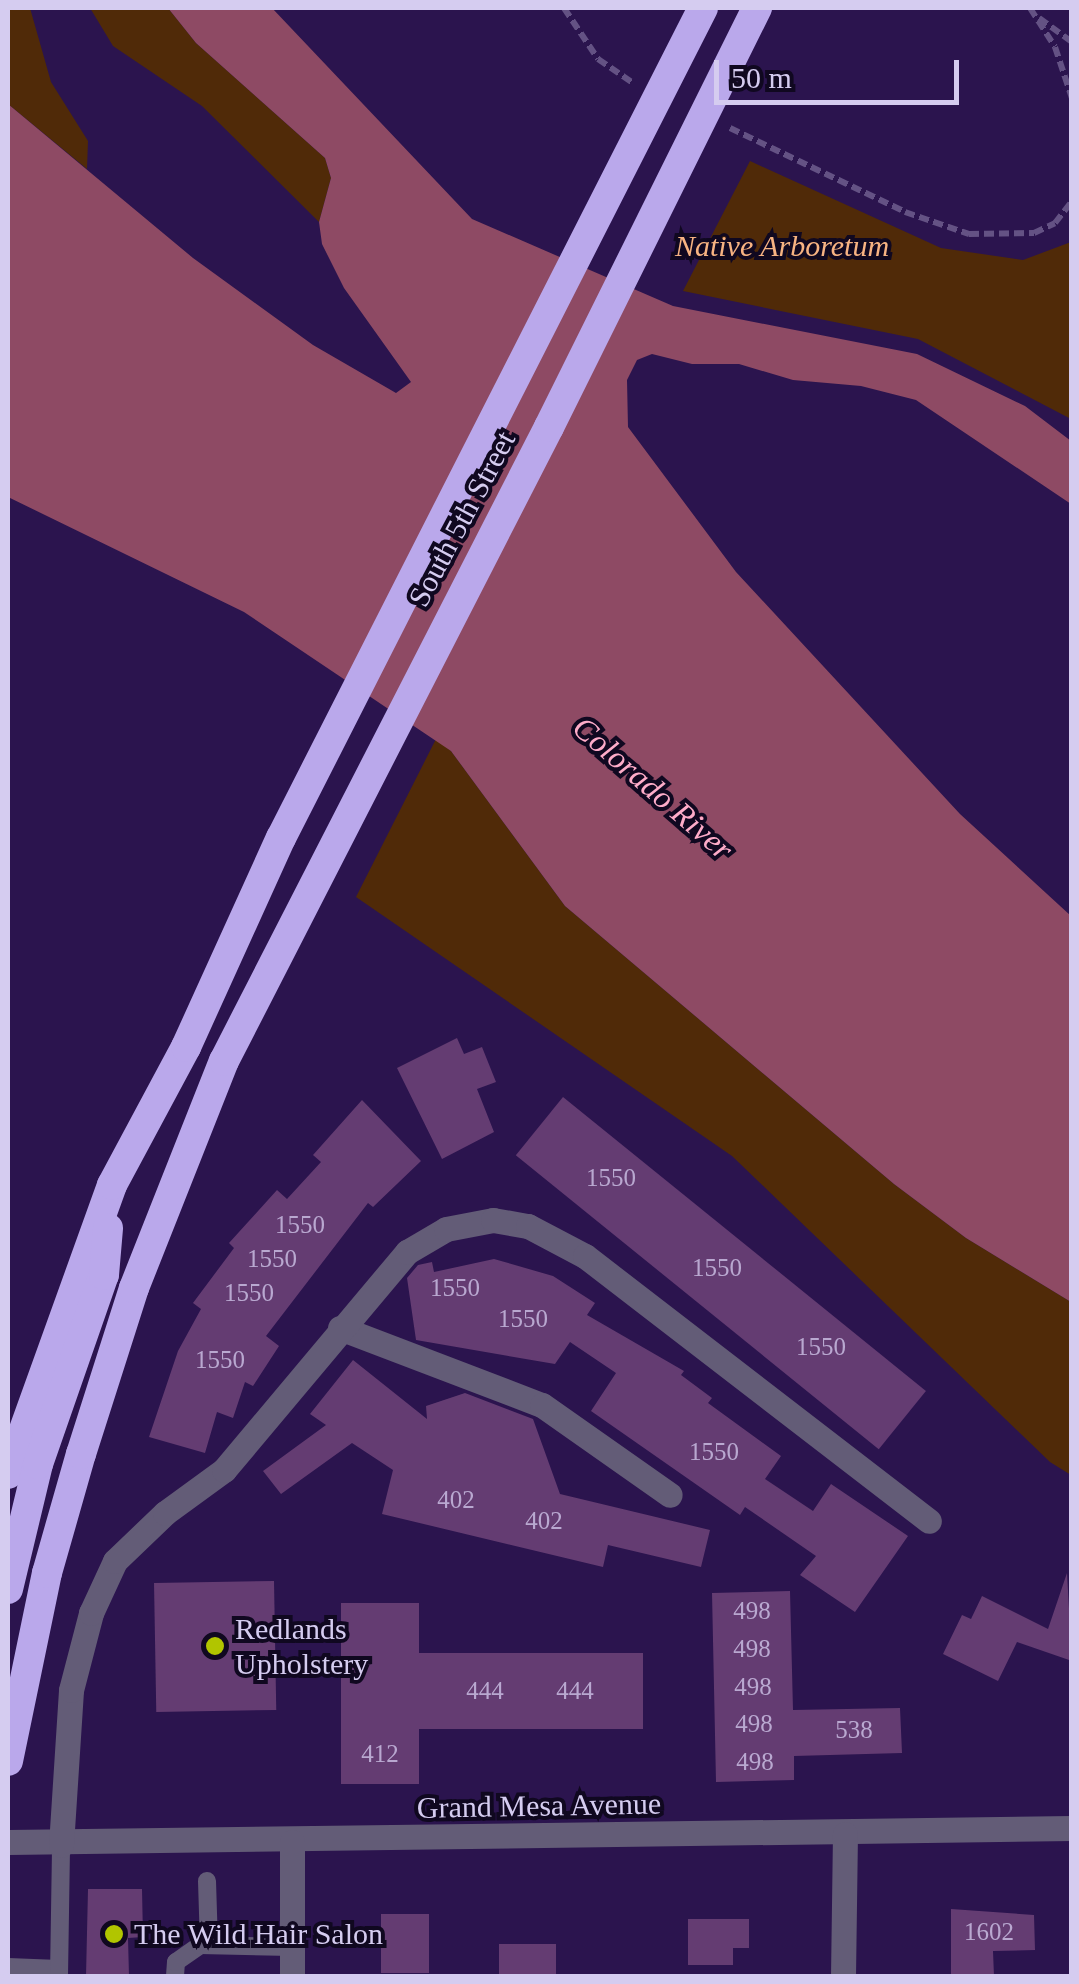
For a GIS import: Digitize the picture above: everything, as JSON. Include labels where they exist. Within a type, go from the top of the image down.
[{"type":"highway","name":"South 5th Street","points":[[112,1185],[186,1047],[281,838],[703,8]]},
{"type":"highway","name":"South 5th Street","points":[[8,1761],[46,1573],[81,1454],[134,1288],[224,1061],[324,859],[549,426],[756,8]]},
{"type":"highway","points":[[8,1474],[112,1185]]},
{"type":"highway","points":[[8,1589],[38,1464],[104,1275],[112,1185]]},
{"type":"street","points":[[61,1845],[71,1690],[91,1613],[115,1561],[165,1513],[224,1470],[407,1252],[446,1230],[492,1220],[528,1226],[584,1256],[929,1522]]},
{"type":"street","points":[[340,1328],[542,1404],[670,1495]]},
{"type":"street","name":"Grand Mesa Avenue","points":[[8,1842],[292,1842],[1072,1828]]},
{"type":"street","points":[[843,1976],[844,1834]]},
{"type":"street","points":[[292,1842],[292,1976]]},
{"type":"lane","points":[[8,1967],[60,1973],[61,1845]]},
{"type":"lane","points":[[208,1880],[209,1945]]},
{"type":"lane","points":[[175,1976],[176,1962],[209,1945],[292,1947]]},
{"type":"path","points":[[564,8],[598,59],[652,92]]},
{"type":"path","points":[[1032,11],[1072,42]]},
{"type":"path","points":[[1032,11],[1055,47],[1072,98]]},
{"type":"path","points":[[724,125],[904,212],[969,234],[1034,233],[1055,223],[1072,201]]},
{"type":"green space","points":[[8,8],[30,8],[51,82],[88,141],[87,169],[8,104]]},
{"type":"green space","points":[[90,8],[168,8],[196,43],[325,158],[331,178],[319,222],[202,106],[113,46]]},
{"type":"green space","name":"Native Arboretum","points":[[750,161],[941,248],[1023,260],[1071,242],[1071,419],[918,339],[683,291]]},
{"type":"green space","points":[[436,739],[451,751],[565,906],[894,1184],[966,1238],[1071,1302],[1071,1475],[1050,1462],[732,1156],[356,897]]},
{"type":"water","name":"Colorado River","points":[[168,8],[272,8],[472,219],[673,306],[917,354],[1025,406],[1071,441],[1071,504],[916,400],[861,386],[793,380],[739,364],[692,364],[652,354],[637,360],[627,380],[628,427],[736,572],[960,814],[1071,916],[1071,1302],[966,1238],[894,1184],[565,906],[451,751],[244,612],[8,497],[8,104],[193,258],[313,345],[396,393],[411,382],[344,288],[322,244],[319,222],[331,178],[325,158],[196,43]]},
{"type":"building","points":[[457,1038],[464,1054],[482,1047],[496,1082],[477,1089],[494,1132],[442,1159],[397,1068]]},
{"type":"building","points":[[563,1097],[926,1391],[879,1449],[516,1155]]},
{"type":"building","points":[[362,1100],[421,1161],[373,1207],[368,1203],[266,1336],[279,1346],[253,1386],[245,1382],[233,1418],[217,1412],[205,1453],[149,1437],[178,1351],[201,1309],[193,1303],[234,1248],[229,1243],[277,1190],[287,1199],[321,1162],[313,1155]]},
{"type":"building","points":[[494,1259],[553,1276],[595,1303],[587,1315],[684,1371],[681,1375],[712,1398],[708,1403],[781,1456],[765,1479],[813,1511],[831,1484],[908,1536],[855,1612],[800,1575],[816,1556],[745,1507],[740,1515],[591,1411],[616,1373],[570,1342],[555,1364],[416,1340],[407,1278],[418,1265],[432,1262],[434,1272]]},
{"type":"building","points":[[353,1360],[427,1419],[426,1406],[465,1393],[533,1419],[560,1494],[710,1530],[701,1567],[608,1545],[603,1567],[382,1514],[393,1470],[352,1443],[281,1494],[263,1471],[326,1425],[310,1414]]},
{"type":"building","points":[[1067,1573],[1072,1661],[1017,1642],[998,1681],[943,1654],[962,1615],[971,1619],[982,1596],[1048,1629]]},
{"type":"building","name":"Redlands Upholstery","points":[[274,1581],[276,1710],[156,1712],[154,1583]]},
{"type":"building","points":[[790,1591],[793,1710],[900,1708],[902,1753],[794,1756],[794,1780],[716,1782],[712,1593]]},
{"type":"building","points":[[341,1603],[419,1603],[419,1653],[643,1653],[643,1729],[419,1729],[419,1784],[341,1784]]},
{"type":"building","name":"The Wild Hair Salon","points":[[88,1889],[142,1889],[143,1937],[128,1938],[129,1976],[86,1976]]},
{"type":"building","points":[[951,1909],[1034,1915],[1035,1950],[993,1951],[994,1976],[951,1976]]},
{"type":"building","points":[[381,1914],[429,1914],[429,1973],[381,1973]]},
{"type":"building","points":[[688,1919],[749,1919],[749,1948],[733,1948],[733,1965],[688,1965]]},
{"type":"building","points":[[499,1944],[556,1944],[556,1976],[499,1976]]},
{"type":"place","name":"Redlands Upholstery","points":[[215,1646]]},
{"type":"place","name":"The Wild Hair Salon","points":[[114,1934]]}]
